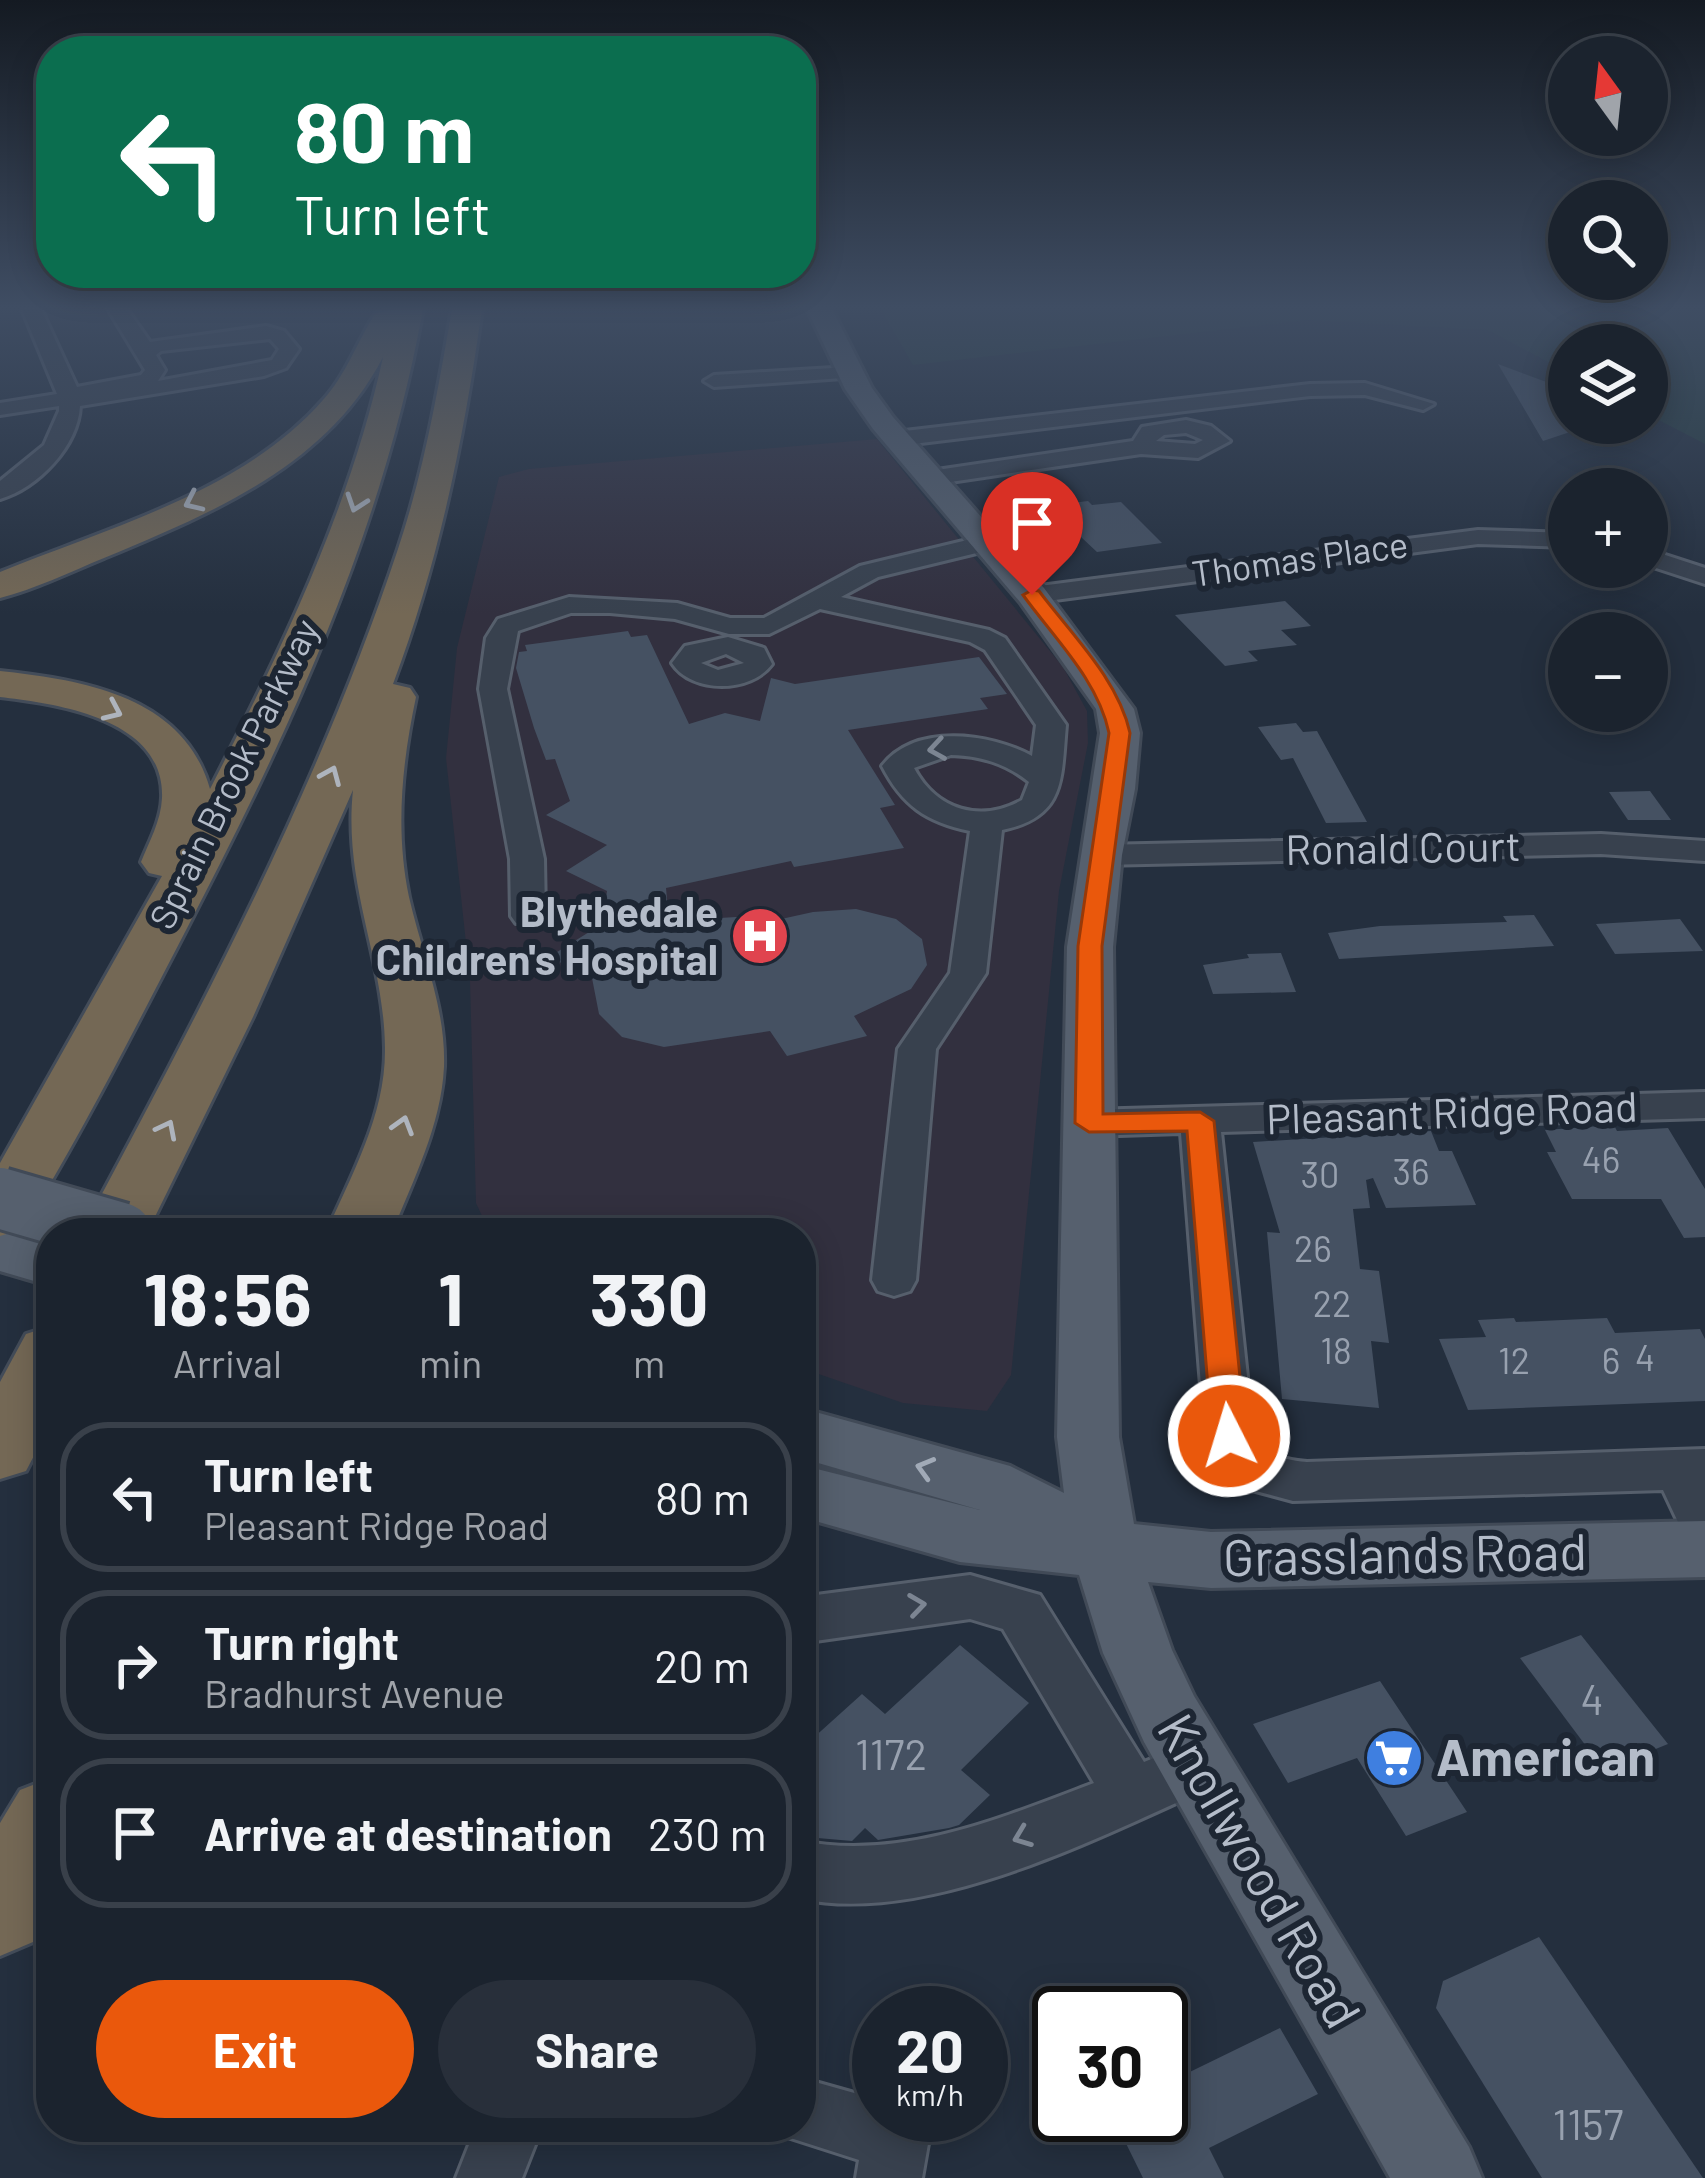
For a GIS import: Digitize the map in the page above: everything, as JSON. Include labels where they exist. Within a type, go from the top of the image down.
[{"type":"highway","points":[[0,586],[191,504],[297,442],[328,411]]},
{"type":"highway","name":"Sprain Brook Parkway","points":[[0,1213],[200,853],[310,621],[384,411]]},
{"type":"highway","name":"Sprain Brook Parkway","points":[[124,1218],[290,872],[371,678],[430,502],[451,411]]},
{"type":"highway","points":[[366,1218],[400,1139],[412,1089],[411,1014],[383,899],[374,817],[380,758],[430,502]]},
{"type":"highway","points":[[0,684],[79,697],[124,714],[170,748],[184,776],[181,824],[97,1044]]},
{"type":"highway","points":[[0,1450],[36,1382]]},
{"type":"highway","points":[[0,1910],[36,1846]]},
{"type":"main road","name":"Knollwood Road","points":[[876,411],[1032,595],[1114,709],[1120,733],[1090,946],[1088,1437],[1105,1552],[1138,1654],[1164,1781],[1438,2178]]},
{"type":"main road","points":[[0,1198],[67,1218]]},
{"type":"main road","points":[[0,1251],[36,1262]]},
{"type":"main road","name":"Grasslands Road","points":[[816,1437],[1010,1492],[1105,1552]]},
{"type":"main road","name":"Grasslands Road","points":[[816,1495],[960,1534],[1211,1560],[1705,1549]]},
{"type":"street","points":[[0,492],[52,451],[71,424],[71,411]]},
{"type":"street","points":[[896,439],[1136,411]]},
{"type":"street","points":[[930,478],[1141,447]]},
{"type":"street","name":"Thomas Place","points":[[1032,595],[1478,537],[1548,539]]},
{"type":"street","points":[[728,645],[869,572],[988,543]]},
{"type":"street","points":[[1668,564],[1705,576]]},
{"type":"street","points":[[818,601],[979,636],[994,644],[1051,725],[1045,780],[1036,805],[1013,818],[987,823],[950,820],[925,807],[897,766],[911,754],[928,749],[970,747],[1031,766],[1045,780]]},
{"type":"street","points":[[528,916],[527,859],[493,689],[500,638],[508,625],[569,605],[610,605],[677,611],[729,626],[769,626]]},
{"type":"street","points":[[894,1280],[916,1049],[929,1019],[959,991],[968,974],[987,823]]},
{"type":"street","name":"Ronald Court","points":[[1100,855],[1601,844],[1705,851]]},
{"type":"street","name":"Pleasant Ridge Road","points":[[1089,1123],[1705,1105]]},
{"type":"street","points":[[1200,1121],[1229,1436],[1246,1466],[1273,1480],[1307,1482],[1691,1469],[1705,1526]]},
{"type":"street","points":[[816,1618],[970,1598],[1022,1611],[1164,1781],[964,1859],[824,1880],[816,1877]]},
{"type":"street","points":[[816,2115],[896,2138],[890,2178]]},
{"type":"street","points":[[489,2178],[503,2142]]},
{"type":"shaded area","name":"Blythedale Children's Hospital","points":[[877,439],[1063,667],[1087,711],[1088,743],[1059,891],[1011,1375],[987,1411],[903,1403],[816,1373],[816,1218],[483,1218],[476,1203],[470,980],[446,758],[457,648],[499,477],[529,469]]},
{"type":"green space","points":[[1668,411],[1705,411],[1705,444],[1668,425]]},
{"type":"building","points":[[1525,411],[1548,411],[1548,439],[1543,441]]},
{"type":"building","points":[[1088,501],[1092,505],[1121,502],[1162,543],[1097,552],[1048,506]]},
{"type":"building","points":[[1285,601],[1311,626],[1281,630],[1297,645],[1248,651],[1258,661],[1225,666],[1175,615]]},
{"type":"building","points":[[628,631],[631,637],[647,635],[689,724],[725,713],[760,721],[771,678],[795,684],[979,657],[1007,694],[980,698],[988,709],[848,730],[895,805],[880,808],[904,848],[794,867],[791,861],[666,888],[669,921],[753,916],[758,924],[856,909],[896,919],[922,939],[927,965],[911,989],[854,1016],[867,1036],[787,1056],[770,1031],[664,1047],[622,1037],[599,1014],[592,978],[549,957],[602,924],[607,891],[566,871],[607,845],[546,815],[570,801],[555,759],[546,760],[534,728],[516,668],[519,652],[527,651],[525,645]]},
{"type":"building","points":[[1296,723],[1303,732],[1317,731],[1367,822],[1326,823],[1293,758],[1281,760],[1258,727]]},
{"type":"building","points":[[1650,791],[1671,820],[1628,820],[1609,792]]},
{"type":"building","points":[[1534,915],[1554,946],[1339,959],[1328,933],[1380,926],[1507,922],[1503,916]]},
{"type":"building","points":[[1680,919],[1703,951],[1615,954],[1596,924]]},
{"type":"building","points":[[1281,953],[1296,992],[1213,994],[1203,965],[1249,958],[1247,954]]},
{"type":"building","points":[[1614,1125],[1617,1131],[1668,1128],[1705,1189],[1705,1237],[1684,1238],[1661,1199],[1572,1199],[1547,1152],[1556,1152],[1545,1130]]},
{"type":"building","points":[[1431,1131],[1439,1151],[1452,1151],[1476,1205],[1386,1208],[1373,1178],[1366,1180],[1370,1208],[1353,1209],[1360,1269],[1379,1271],[1389,1343],[1371,1341],[1379,1408],[1282,1399],[1267,1232],[1280,1233],[1253,1142]]},
{"type":"building","points":[[1514,1318],[1516,1322],[1607,1318],[1615,1333],[1700,1329],[1705,1339],[1705,1401],[1468,1410],[1439,1339],[1486,1337],[1478,1320]]},
{"type":"building","points":[[1581,1635],[1668,1744],[1604,1770],[1520,1658]]},
{"type":"building","points":[[960,1645],[1029,1703],[961,1770],[990,1795],[959,1825],[878,1840],[865,1828],[852,1841],[816,1838],[816,1735],[862,1694],[885,1714]]},
{"type":"building","name":"American","points":[[1380,1681],[1467,1812],[1406,1836],[1357,1758],[1288,1783],[1253,1724]]},
{"type":"building","points":[[1539,1937],[1703,2178],[1542,2178],[1436,2008],[1443,1981]]},
{"type":"building","points":[[1280,2028],[1318,2094],[1209,2148],[1224,2178],[1143,2178],[1125,2142],[1188,2142],[1188,2073]]},
{"type":"place","name":"Blythedale Children's Hospital","points":[[760,936]]},
{"type":"place","name":"American","points":[[1394,1758]]},
{"type":"route","points":[[1032,595],[1097,680],[1114,709],[1120,733],[1090,946],[1089,1123],[1200,1121],[1229,1436]]}]
